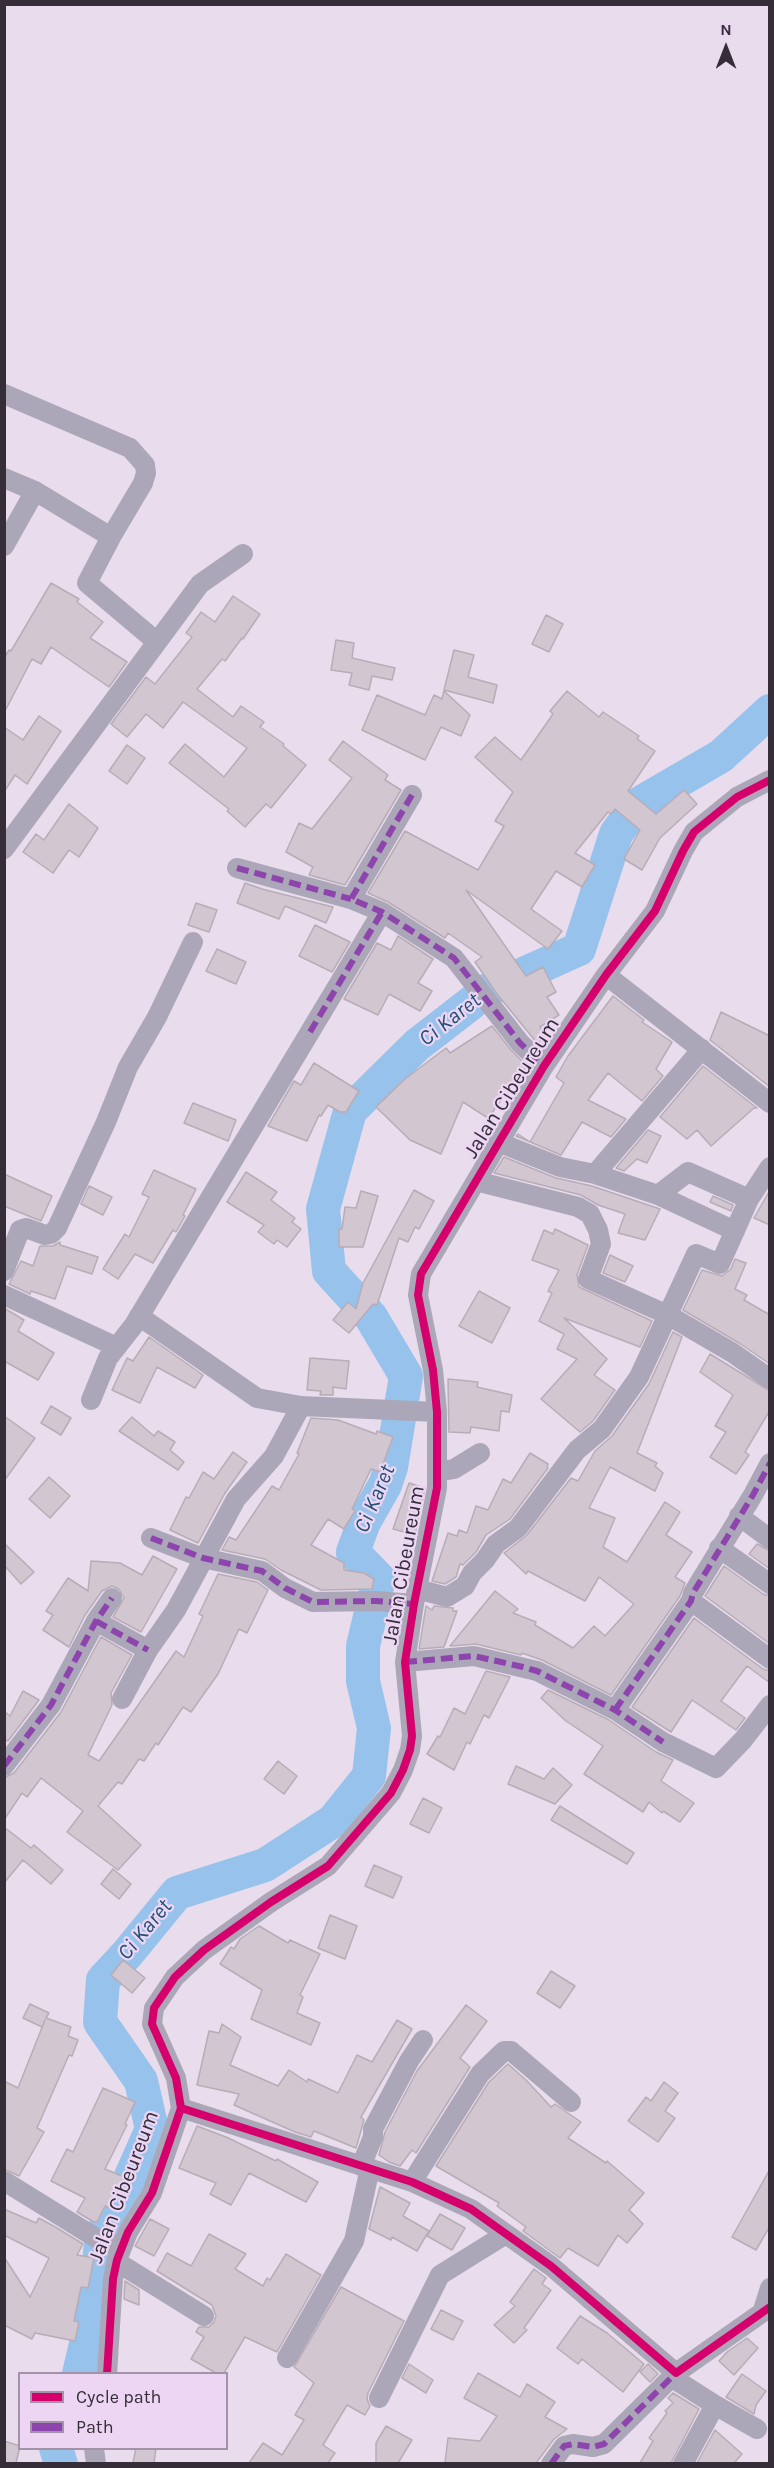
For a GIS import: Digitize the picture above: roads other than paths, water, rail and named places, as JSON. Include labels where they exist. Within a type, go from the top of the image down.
[{"type":"street","points":[[6,399],[130,448],[145,465],[143,483],[87,583],[157,642]]},
{"type":"street","points":[[4,478],[35,491],[111,537]]},
{"type":"street","points":[[4,546],[35,491]]},
{"type":"street","points":[[4,849],[204,580],[243,554]]},
{"type":"street","name":"Jalan Cibeureum","points":[[107,2372],[113,2279],[119,2254],[152,2193],[181,2108],[176,2078],[152,2024],[154,2008],[175,1977],[204,1950],[271,1902],[328,1866],[391,1792],[403,1770],[412,1736],[405,1662],[415,1596],[437,1488],[437,1412],[433,1370],[418,1289],[422,1274],[544,1066],[606,975],[655,911],[682,851],[694,832],[737,797],[770,780]]},
{"type":"street","points":[[351,899],[412,795]]},
{"type":"street","points":[[237,868],[351,899],[382,912],[454,958],[520,1043],[544,1066]]},
{"type":"street","points":[[91,1400],[108,1358],[139,1316],[382,912]]},
{"type":"street","points":[[4,1271],[20,1230],[26,1228],[45,1235],[51,1234],[57,1228],[106,1122],[128,1067],[157,1017],[193,942]]},
{"type":"street","points":[[606,975],[770,1103]]},
{"type":"street","points":[[595,1174],[702,1048]]},
{"type":"street","points":[[498,1142],[560,1167],[595,1174],[658,1196],[735,1231]]},
{"type":"street","points":[[151,1538],[203,1558],[262,1571],[285,1588],[313,1602],[376,1601],[415,1596],[447,1597],[465,1586],[472,1573],[496,1544],[518,1528],[577,1450],[602,1429],[639,1377],[696,1254],[720,1264],[749,1199],[770,1167]]},
{"type":"street","points":[[658,1196],[688,1172],[749,1199]]},
{"type":"street","points":[[476,1180],[578,1207],[590,1214],[598,1230],[601,1244],[588,1279],[668,1316],[733,1353],[770,1379]]},
{"type":"street","points":[[4,1295],[117,1347]]},
{"type":"street","points":[[139,1316],[246,1392],[271,1402],[301,1406],[437,1412]]},
{"type":"street","points":[[122,1700],[148,1650],[176,1610],[243,1489],[274,1456],[301,1406]]},
{"type":"street","points":[[437,1472],[454,1468],[480,1453]]},
{"type":"street","points":[[615,1710],[691,1601],[693,1593],[718,1548],[770,1463]]},
{"type":"street","points":[[739,1516],[770,1539]]},
{"type":"street","points":[[718,1548],[770,1584]]},
{"type":"street","points":[[4,1766],[51,1705],[96,1621],[112,1598]]},
{"type":"street","points":[[691,1601],[770,1659]]},
{"type":"street","points":[[96,1621],[148,1650]]},
{"type":"street","points":[[405,1662],[474,1656],[537,1671],[615,1710],[663,1742],[716,1768],[743,1740],[770,1705]]},
{"type":"street","points":[[287,2358],[354,2241],[365,2167],[374,2137],[372,2128],[408,2061],[423,2040]]},
{"type":"street","points":[[412,2182],[480,2074],[504,2051],[511,2051],[571,2102]]},
{"type":"street","points":[[181,2108],[251,2128],[412,2182],[471,2209],[550,2266],[674,2375],[715,2406],[757,2429]]},
{"type":"street","points":[[4,2181],[98,2239],[204,2316]]},
{"type":"street","points":[[379,2398],[440,2275],[506,2234]]},
{"type":"street","points":[[551,2463],[564,2446],[573,2444],[593,2447],[604,2444],[674,2375],[766,2308],[770,2288]]},
{"type":"street","points":[[683,2463],[715,2406]]},
{"type":"waterway","name":"Ci Karet","points":[[79,2372],[94,2310],[102,2234],[125,2190],[152,2129],[141,2081],[100,2022],[103,1980],[177,1893],[265,1865],[333,1821],[369,1776],[374,1728],[363,1681],[363,1646],[379,1579],[353,1552],[364,1522],[385,1485],[391,1467],[406,1376],[371,1317],[329,1271],[323,1209],[350,1111],[417,1045],[488,990],[579,949],[616,834],[637,805],[721,756],[770,711]]},
{"type":"waterway","name":"Ci Karet","points":[[57,2450],[61,2464]]}]
